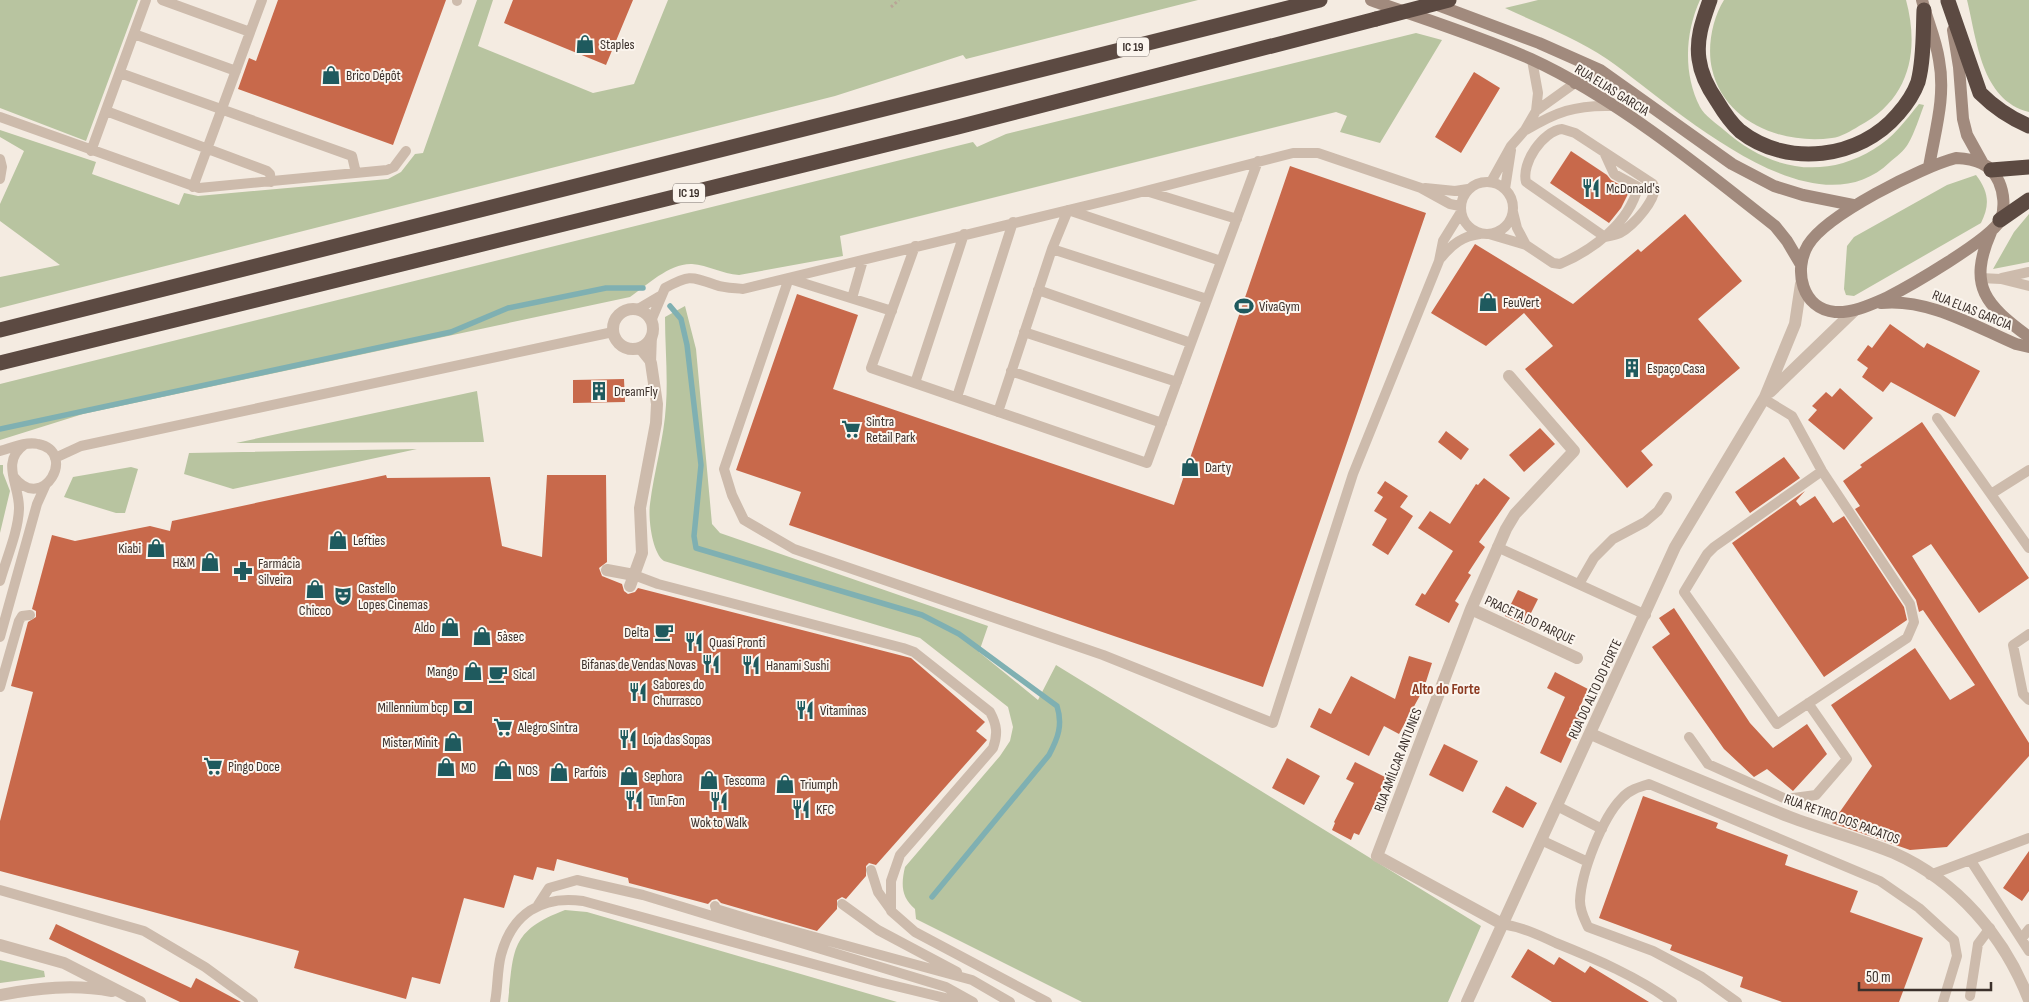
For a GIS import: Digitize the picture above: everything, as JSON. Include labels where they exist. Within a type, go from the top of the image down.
[{"type":"highway","name":"IC 19","points":[[0,330],[1320,0]]},
{"type":"highway","name":"IC 19","points":[[0,363],[949,129],[1449,0]]},
{"type":"highway","points":[[1710,0],[1698,37],[1702,75],[1711,91],[1739,130],[1769,148],[1800,155],[1825,153],[1860,144],[1881,131],[1907,103],[1918,83],[1923,5]]},
{"type":"highway","points":[[1948,0],[1980,93],[2012,119],[2029,126]]},
{"type":"highway","points":[[1987,166],[2029,167]]},
{"type":"highway","points":[[1996,226],[2029,200]]},
{"type":"street","name":"RUA ELIAS GARCIA","points":[[1371,0],[1484,39],[1532,60],[1575,83],[1641,125],[1775,226],[1800,263]]},
{"type":"street","name":"RUA ELIAS GARCIA","points":[[1422,0],[1539,43],[1600,70],[1732,164],[1774,186],[1803,195],[1853,205]]},
{"type":"street","name":"RUA ELIAS GARCIA","points":[[1948,0],[1959,67],[1963,119],[1967,135],[1999,181],[2004,204],[1981,261],[1980,278],[1984,295],[1996,311],[2029,337]]},
{"type":"street","points":[[1923,5],[1936,47],[1942,83],[1940,111],[1929,167]]},
{"type":"street","points":[[1575,83],[1600,70]]},
{"type":"street","points":[[1987,166],[1956,158],[1929,167],[1853,205],[1808,244],[1800,263],[1802,284],[1806,295],[1817,305],[1834,312],[1855,310],[1873,303],[1961,255],[1996,226]]},
{"type":"street","name":"RUA DO ALTO DO FORTE","points":[[1467,1002],[1646,615],[1675,547],[1764,398],[1795,324],[1802,284]]},
{"type":"street","name":"RUA ELIAS GARCIA","points":[[1873,303],[1893,302],[1933,309],[2016,344],[2029,347]]},
{"type":"street","points":[[628,309],[638,309],[646,314],[652,327],[647,342],[639,348],[622,346],[613,332],[614,322],[620,314],[628,309]]},
{"type":"street","name":"RUA DO ALTO DO FORTE","points":[[1764,398],[1855,310]]},
{"type":"street","points":[[607,570],[632,581],[642,554],[640,508],[656,424],[657,404],[651,363]]},
{"type":"street","name":"RUA AMÍLCAR ANTUNES","points":[[1502,924],[1377,856],[1497,547],[1515,514],[1574,451],[1509,376]]},
{"type":"street","name":"PRACETA DO PARQUE","points":[[1472,609],[1577,658]]},
{"type":"street","name":"RUA RETIRO DOS PACATOS","points":[[1590,734],[1792,818],[1894,854],[1930,875],[1960,896],[1990,928],[2025,982],[2029,1000]]},
{"type":"street","points":[[0,945],[64,963],[140,1002]]},
{"type":"street","points":[[0,995],[70,987],[87,987],[122,993]]},
{"type":"lane","points":[[91,151],[146,0]]},
{"type":"lane","points":[[162,0],[250,32]]},
{"type":"lane","points":[[193,187],[262,0]]},
{"type":"lane","points":[[134,34],[236,71]]},
{"type":"lane","points":[[1491,182],[1511,146],[1525,130],[1536,111],[1538,93],[1532,60]]},
{"type":"lane","points":[[120,73],[352,156],[356,173]]},
{"type":"lane","points":[[1536,111],[1575,83]]},
{"type":"lane","points":[[1525,130],[1553,114],[1567,109],[1583,106],[1611,106]]},
{"type":"lane","points":[[106,111],[267,171],[271,182]]},
{"type":"lane","points":[[0,117],[193,187],[215,188],[356,173],[394,167],[406,151]]},
{"type":"lane","points":[[1559,129],[1575,133],[1654,184],[1656,192],[1635,223],[1621,233],[1605,237],[1528,184],[1524,174],[1526,166],[1546,136],[1559,129]]},
{"type":"lane","points":[[1505,189],[1511,146]]},
{"type":"lane","points":[[651,363],[652,327],[660,296],[665,288],[683,279],[700,278],[718,286],[743,289],[1293,153],[1318,153],[1422,188],[1460,209],[1468,226],[1486,234],[1526,245],[1557,264],[1570,260],[1605,237],[1620,224],[1635,200],[1638,187],[1614,174],[1604,152]]},
{"type":"lane","points":[[0,159],[2,167],[0,179]]},
{"type":"lane","points":[[916,246],[871,368],[1147,463],[1258,161]]},
{"type":"lane","points":[[1422,188],[1455,191],[1468,190],[1482,182],[1491,182],[1505,189],[1513,203],[1517,228],[1526,245]]},
{"type":"lane","points":[[789,278],[724,469],[744,520],[794,549],[1103,655],[1273,723],[1353,474],[1439,261],[1443,241],[1468,190]]},
{"type":"lane","points":[[1145,191],[1237,219]]},
{"type":"lane","points":[[998,412],[1052,249],[1068,210]]},
{"type":"lane","points":[[1068,210],[1222,261]]},
{"type":"lane","points":[[1439,261],[1458,240],[1469,235],[1486,234],[1502,229],[1513,212]]},
{"type":"lane","points":[[1579,253],[1590,237],[1590,232],[1580,218]]},
{"type":"lane","points":[[957,398],[1013,222]]},
{"type":"lane","points":[[915,383],[964,234]]},
{"type":"lane","points":[[1052,249],[1207,299]]},
{"type":"lane","points":[[852,298],[862,260]]},
{"type":"lane","points":[[2001,279],[2029,272]]},
{"type":"lane","points":[[789,278],[892,311]]},
{"type":"lane","points":[[1980,278],[2001,279],[2029,286]]},
{"type":"lane","points":[[1038,290],[1191,342]]},
{"type":"lane","points":[[638,309],[660,296]]},
{"type":"lane","points":[[55,458],[81,446],[613,332]]},
{"type":"lane","points":[[1024,332],[1177,382]]},
{"type":"lane","points":[[639,348],[651,363]]},
{"type":"lane","points":[[1011,372],[1162,423]]},
{"type":"lane","points":[[1764,398],[1792,416],[1822,471],[1910,604],[1914,622],[1907,638],[1777,724],[1684,592],[1707,554],[1714,547],[1822,471]]},
{"type":"lane","points":[[1937,418],[2029,548]]},
{"type":"lane","points":[[0,451],[31,443],[45,446],[55,458],[55,472],[46,484],[37,504],[0,637]]},
{"type":"lane","points":[[0,581],[19,511],[11,462],[13,455],[24,445]]},
{"type":"lane","points":[[1991,494],[2029,470]]},
{"type":"lane","points":[[14,477],[25,487],[40,488],[46,484]]},
{"type":"lane","points":[[1580,584],[1594,558],[1613,539],[1645,522],[1658,511],[1667,497]]},
{"type":"lane","points":[[1497,547],[1646,615]]},
{"type":"lane","points":[[632,581],[658,584],[904,648],[914,652],[990,712],[996,722],[997,736],[993,748],[900,855],[890,881],[891,911]]},
{"type":"lane","points":[[0,687],[19,620],[22,616],[30,615]]},
{"type":"lane","points":[[2029,634],[2013,645],[2023,694],[2029,700]]},
{"type":"lane","points":[[1689,737],[1708,764],[1786,799],[1816,794],[1847,759],[1808,703]]},
{"type":"lane","points":[[1737,1002],[1702,977],[1653,951],[1588,927],[1581,913],[1580,901],[1588,862],[1602,829],[1621,798],[1637,787],[1649,784],[1880,881],[1919,908],[1954,940],[1957,956],[1943,1002]]},
{"type":"lane","points":[[1557,806],[1602,829]]},
{"type":"lane","points":[[1930,875],[2029,838]]},
{"type":"lane","points":[[1541,840],[1588,862]]},
{"type":"lane","points":[[1971,861],[2029,951]]},
{"type":"lane","points":[[871,870],[878,892],[891,911],[915,932],[1047,1002]]},
{"type":"lane","points":[[538,905],[549,888],[577,880],[643,895],[946,987],[972,1002]]},
{"type":"lane","points":[[0,890],[144,931],[205,967],[253,1002]]},
{"type":"lane","points":[[495,1002],[501,957],[508,935],[523,915],[538,905],[553,900],[583,901],[879,982],[962,1002]]},
{"type":"lane","points":[[842,904],[878,930],[1010,1002]]},
{"type":"lane","points":[[715,906],[716,909],[752,920],[972,980]]},
{"type":"lane","points":[[1502,924],[1516,926],[1591,957],[1660,993],[1672,1002]]},
{"type":"lane","points":[[1970,996],[1978,944],[1990,928]]},
{"type":"lane","points":[[2022,938],[2029,929]]},
{"type":"path","points":[[890,7],[899,0]]},
{"type":"green space","points":[[0,0],[138,0],[86,141],[0,108]]},
{"type":"green space","points":[[477,0],[493,0],[478,46],[593,93],[634,84],[668,0],[1198,0],[966,59],[963,55],[835,96],[0,308],[0,277],[60,265],[0,221],[0,204],[24,151],[0,137],[0,130],[96,162],[92,174],[179,205],[184,193],[198,196],[388,179],[401,172],[415,154],[423,153]]},
{"type":"green space","points":[[1538,0],[1700,0],[1691,26],[1688,54],[1691,81],[1700,107],[1704,113],[1741,143],[1777,162],[1815,167],[1835,165],[1854,159],[1881,145],[1898,129],[1919,104],[1924,105],[1913,135],[1900,154],[1858,181],[1822,184],[1783,175],[1743,156],[1704,131],[1595,51],[1505,8]]},
{"type":"green space","points":[[1724,0],[1906,0],[1912,38],[1907,73],[1900,88],[1889,103],[1876,115],[1849,132],[1835,137],[1813,139],[1794,138],[1775,133],[1758,126],[1742,116],[1729,103],[1719,87],[1712,69],[1710,43],[1716,16]]},
{"type":"green space","points":[[1967,0],[2029,0],[2029,112],[2013,105],[2000,95],[1991,82],[1978,50]]},
{"type":"green space","points":[[1416,33],[1442,40],[1380,143],[1340,132],[1347,116],[1336,112],[840,236],[843,256],[739,275],[698,265],[684,265],[667,271],[630,297],[83,414],[0,440],[0,384],[973,142],[977,147],[1006,134]]},
{"type":"green space","points":[[1976,175],[1984,187],[1987,199],[1986,210],[1981,223],[1854,296],[1846,295],[1844,289],[1847,246],[1854,237],[1947,185]]},
{"type":"green space","points":[[2029,214],[2029,262],[1993,269],[2014,232]]},
{"type":"green space","points":[[685,306],[696,349],[712,524],[720,533],[988,626],[979,652],[1038,700],[1056,665],[1481,926],[1448,1002],[1082,1002],[916,919],[915,909],[907,900],[903,890],[905,867],[1000,756],[1010,741],[1013,727],[1008,707],[920,638],[664,561],[660,557],[656,551],[650,526],[650,510],[666,405],[665,317]]},
{"type":"green space","points":[[477,391],[484,442],[236,443]]},
{"type":"green space","points":[[417,449],[233,489],[184,474],[189,453]]},
{"type":"green space","points":[[0,465],[3,465],[3,473],[10,491],[0,533]]},
{"type":"green space","points":[[131,467],[138,469],[125,513],[116,513],[64,497],[73,477]]},
{"type":"green space","points":[[565,910],[587,912],[897,1002],[508,1002],[514,955],[524,934],[547,918]]},
{"type":"green space","points":[[0,960],[44,971],[45,977],[0,983]]},
{"type":"building","name":"Brico Dépôt","points":[[278,0],[446,0],[393,145],[238,89],[249,58],[256,61]]},
{"type":"building","name":"Staples","points":[[513,0],[633,0],[606,65],[504,23]]},
{"type":"building","points":[[1474,72],[1500,88],[1461,153],[1435,137]]},
{"type":"building","name":"McDonald's","points":[[1571,151],[1607,175],[1611,180],[1630,190],[1621,208],[1609,223],[1550,183]]},
{"type":"building","name":"Sintra Retail Park","points":[[1290,166],[1426,213],[1263,687],[789,525],[801,492],[736,470],[797,294],[858,315],[833,389],[1174,505]]},
{"type":"building","name":"Espaço Casa","points":[[1685,214],[1742,281],[1698,319],[1740,368],[1641,451],[1653,465],[1627,488],[1525,369],[1553,346],[1524,313],[1486,346],[1431,313],[1475,244],[1573,304],[1638,249],[1641,252]]},
{"type":"building","points":[[1890,324],[1924,348],[1927,343],[1980,371],[1955,417],[1891,382],[1883,392],[1862,377],[1868,368],[1857,360],[1868,345],[1872,348]]},
{"type":"building","name":"DreamFly","points":[[624,379],[625,402],[573,403],[573,380]]},
{"type":"building","points":[[1840,388],[1873,418],[1844,450],[1808,420],[1817,410],[1812,406],[1826,392],[1832,397]]},
{"type":"building","points":[[1922,422],[2029,578],[1979,613],[1931,544],[1912,556],[2029,743],[2029,756],[1947,847],[1910,850],[1832,823],[1872,766],[1831,705],[1915,648],[1950,700],[1975,685],[1923,610],[1919,612],[1916,600],[1855,509],[1860,506],[1843,481],[1862,467],[1860,465]]},
{"type":"building","points":[[1540,428],[1555,444],[1524,472],[1509,455]]},
{"type":"building","points":[[1446,431],[1469,449],[1461,460],[1438,442]]},
{"type":"building","points":[[1784,457],[1800,478],[1750,513],[1735,492]]},
{"type":"building","name":"Alegro Sintra","points":[[386,475],[387,478],[490,477],[502,546],[542,557],[547,475],[606,475],[607,562],[599,568],[602,576],[622,584],[624,591],[628,594],[635,592],[638,588],[911,658],[985,722],[976,731],[987,740],[876,865],[869,863],[866,866],[866,876],[846,899],[842,897],[837,900],[837,909],[817,931],[721,903],[717,899],[712,900],[708,904],[629,883],[628,878],[557,859],[554,871],[537,867],[533,880],[514,875],[504,908],[464,898],[440,984],[412,977],[406,999],[294,968],[299,951],[0,871],[0,821],[33,692],[11,686],[28,622],[36,617],[36,611],[32,609],[52,535],[75,541],[150,526],[170,531],[172,521]]},
{"type":"building","points":[[1484,478],[1510,498],[1479,542],[1485,547],[1468,573],[1471,575],[1455,601],[1459,604],[1449,623],[1415,605],[1422,593],[1425,595],[1453,551],[1418,528],[1430,511],[1450,524],[1476,484],[1478,485]]},
{"type":"building","points":[[1385,481],[1408,496],[1400,507],[1413,516],[1388,555],[1372,545],[1387,519],[1374,511],[1383,497],[1377,493]]},
{"type":"building","points":[[1805,491],[1796,501],[1800,506],[1815,496],[1833,523],[1844,516],[1904,607],[1907,620],[1824,677],[1732,543]]},
{"type":"building","points":[[1518,590],[1538,599],[1525,625],[1505,616]]},
{"type":"building","points":[[1674,608],[1750,723],[1773,748],[1807,724],[1827,754],[1793,791],[1767,769],[1754,777],[1724,749],[1652,647],[1670,634],[1659,618]]},
{"type":"building","points":[[1409,656],[1432,663],[1424,688],[1399,734],[1384,726],[1369,756],[1310,727],[1319,708],[1331,714],[1351,676],[1395,699]]},
{"type":"building","points":[[1555,672],[1588,689],[1577,713],[1582,716],[1561,763],[1540,753],[1565,697],[1547,688]]},
{"type":"building","points":[[1444,744],[1478,761],[1463,792],[1429,775]]},
{"type":"building","points":[[1287,758],[1320,776],[1304,805],[1272,788]]},
{"type":"building","points":[[1355,762],[1387,778],[1359,835],[1354,833],[1351,840],[1332,830],[1334,822],[1354,783],[1346,779]]},
{"type":"building","points":[[1506,786],[1537,803],[1523,828],[1492,812]]},
{"type":"building","points":[[1643,796],[1718,823],[1716,828],[1788,855],[1785,865],[1858,891],[1850,912],[1923,938],[1899,1002],[1782,1002],[1740,987],[1743,977],[1670,950],[1672,945],[1599,918]]},
{"type":"building","points":[[2029,851],[2029,891],[2022,901],[2003,888]]},
{"type":"building","points":[[56,924],[191,988],[196,978],[241,1002],[180,1002],[49,939]]},
{"type":"building","points":[[1528,949],[1554,965],[1559,957],[1585,973],[1590,966],[1649,1002],[1552,1002],[1511,977]]},
{"type":"waterway","points":[[0,429],[451,332],[508,308],[606,288],[643,288]]},
{"type":"waterway","points":[[670,306],[681,319],[687,345],[701,465],[694,536],[696,548],[922,615],[959,634],[1057,706],[1060,719],[1059,731],[1049,755],[932,897]]},
{"type":"place","name":"Staples","points":[[585,44]]},
{"type":"place","name":"Brico Dépôt","points":[[331,75]]},
{"type":"place","name":"McDonald's","points":[[1591,188]]},
{"type":"place","name":"FeuVert","points":[[1488,302]]},
{"type":"place","name":"VivaGym","points":[[1244,306]]},
{"type":"place","name":"Espaço Casa","points":[[1632,368]]},
{"type":"place","name":"DreamFly","points":[[599,391]]},
{"type":"place","name":"Sintra Retail Park","points":[[851,429]]},
{"type":"place","name":"Darty","points":[[1190,467]]},
{"type":"place","name":"Lefties","points":[[338,540]]},
{"type":"place","name":"Kiabi","points":[[156,548]]},
{"type":"place","name":"H&M","points":[[210,562]]},
{"type":"place","name":"Farmácia Silveira","points":[[243,571]]},
{"type":"place","name":"Chicco","points":[[315,589]]},
{"type":"place","name":"Castello Lopes Cinemas","points":[[343,596]]},
{"type":"place","name":"Aldo","points":[[450,627]]},
{"type":"place","name":"Delta","points":[[664,632]]},
{"type":"place","name":"5àsec","points":[[482,636]]},
{"type":"place","name":"Quasi Pronti","points":[[694,642]]},
{"type":"place","name":"Bifanas de Vendas Novas","points":[[711,664]]},
{"type":"place","name":"Hanami Sushi","points":[[751,665]]},
{"type":"place","name":"Mango","points":[[473,671]]},
{"type":"place","name":"Sical","points":[[498,674]]},
{"type":"place","name":"Sabores do Churrasco","points":[[638,692]]},
{"type":"place","name":"Millennium bcp","points":[[463,707]]},
{"type":"place","name":"Vitaminas","points":[[805,710]]},
{"type":"place","name":"Alegro Sintra","points":[[503,727]]},
{"type":"place","name":"Loja das Sopas","points":[[628,739]]},
{"type":"place","name":"Mister Minit","points":[[453,742]]},
{"type":"place","name":"Pingo Doce","points":[[213,766]]},
{"type":"place","name":"MO","points":[[446,767]]},
{"type":"place","name":"NOS","points":[[503,770]]},
{"type":"place","name":"Parfois","points":[[559,772]]},
{"type":"place","name":"Sephora","points":[[629,776]]},
{"type":"place","name":"Tescoma","points":[[709,780]]},
{"type":"place","name":"Triumph","points":[[785,784]]},
{"type":"place","name":"Tun Fon","points":[[634,800]]},
{"type":"place","name":"Wok to Walk","points":[[719,801]]},
{"type":"place","name":"KFC","points":[[801,809]]},
{"type":"district","name":"Alto do Forte","points":[[1446,689]]}]
